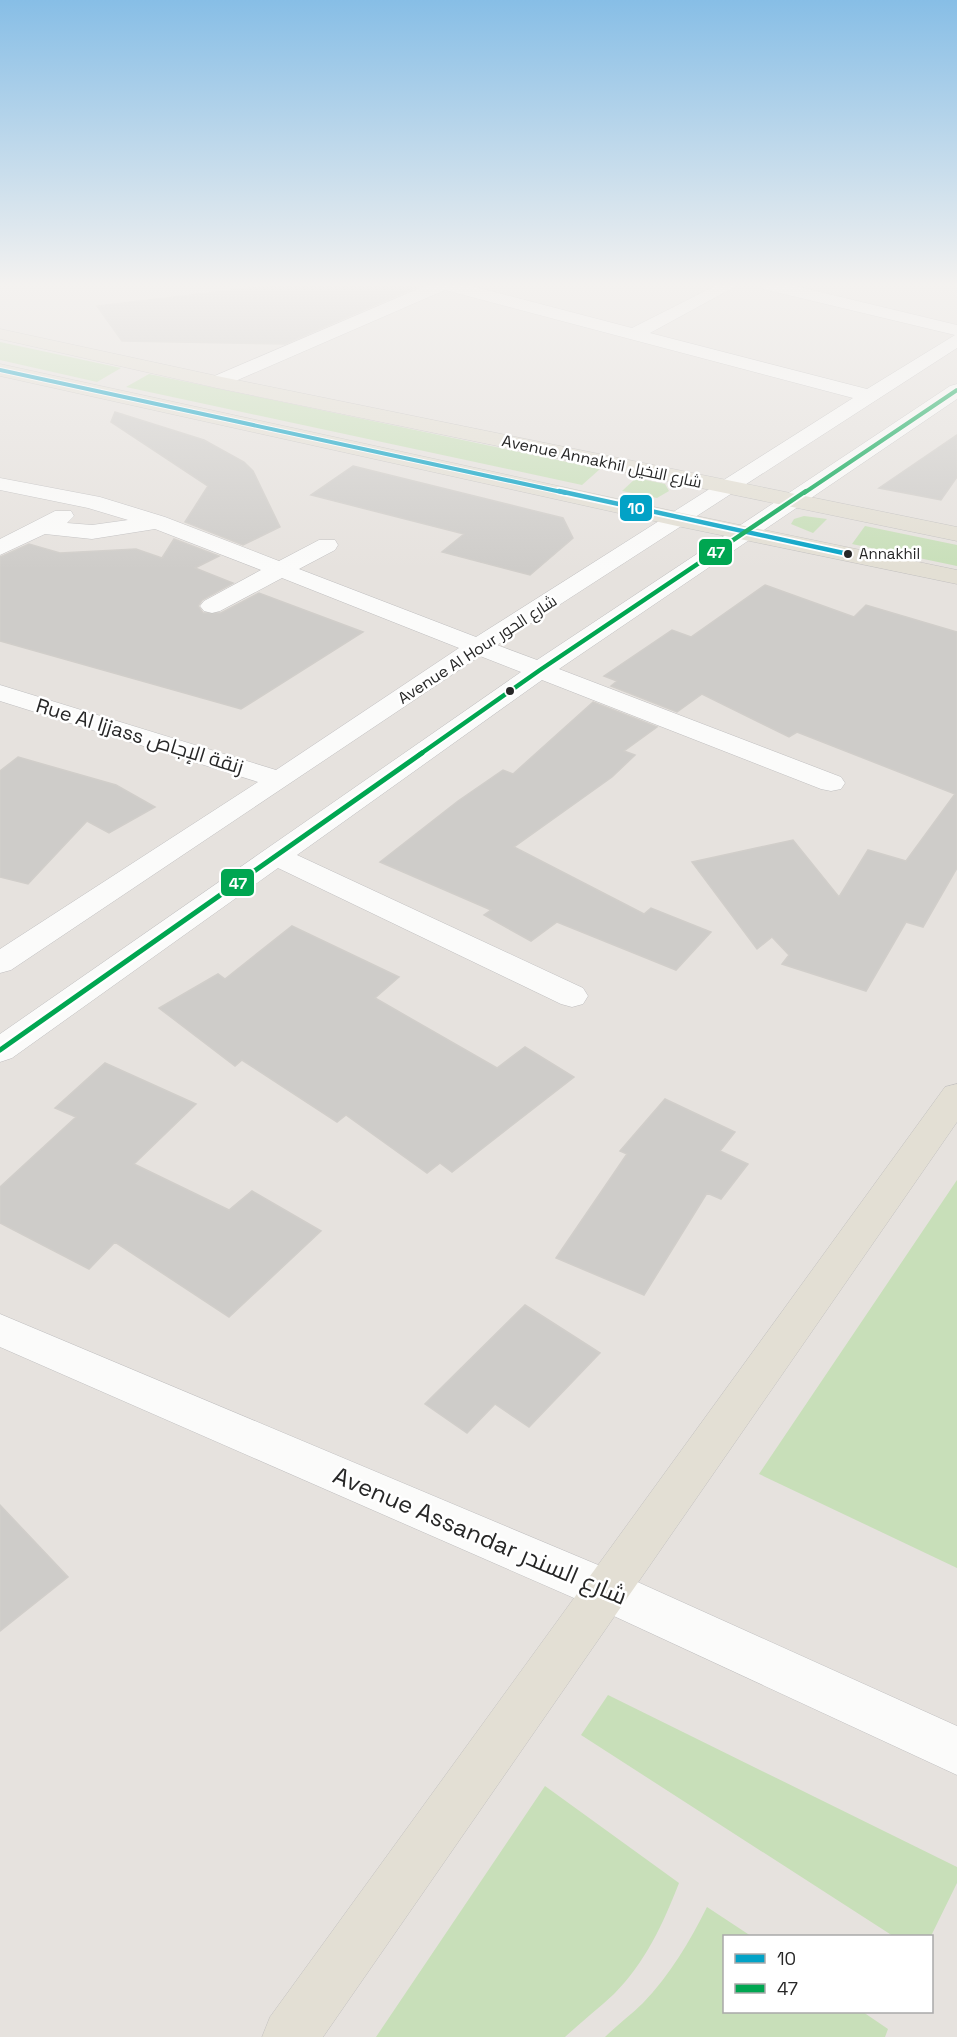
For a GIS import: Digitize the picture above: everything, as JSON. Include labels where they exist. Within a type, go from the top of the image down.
[{"type":"main road","points":[[46,380],[677,519],[957,577]]},
{"type":"main road","name":"Avenue Annakhil شارع النخيل","points":[[208,380],[957,534]]},
{"type":"main road","points":[[290,2037],[957,1096]]},
{"type":"street","points":[[217,382],[221,380]]},
{"type":"street","points":[[808,380],[870,396]]},
{"type":"street","name":"Avenue Al Hour شارع الحور","points":[[0,963],[14,939],[279,780],[478,646],[895,380]]},
{"type":"street","points":[[0,1050],[540,670],[957,390]]},
{"type":"street","points":[[934,405],[957,412]]},
{"type":"street","points":[[0,484],[92,501],[157,522],[831,783]]},
{"type":"street","points":[[0,548],[92,501]]},
{"type":"street","points":[[42,526],[92,532],[157,522]]},
{"type":"street","points":[[212,606],[282,571],[327,545]]},
{"type":"street","name":"Rue Al Ijjass زنقة الإجاص","points":[[0,693],[279,780]]},
{"type":"street","points":[[274,855],[572,996]]},
{"type":"street","name":"Avenue Assandar شارع السندر","points":[[0,1330],[606,1590],[957,1751]]},
{"type":"green space","points":[[138,380],[178,380],[600,469],[582,485],[126,387]]},
{"type":"green space","points":[[636,478],[665,484],[669,491],[657,498],[622,491]]},
{"type":"green space","points":[[804,516],[827,519],[813,533],[791,524],[794,519]]},
{"type":"green space","points":[[865,526],[957,545],[957,566],[852,544]]},
{"type":"green space","points":[[957,1180],[957,1568],[759,1474]]},
{"type":"green space","points":[[608,1695],[957,1867],[957,1883],[931,1935],[891,1935],[581,1735]]},
{"type":"green space","points":[[545,1786],[679,1883],[660,1928],[644,1956],[614,1994],[565,2037],[376,2037]]},
{"type":"green space","points":[[707,1907],[749,1935],[723,1935],[723,2013],[864,2013],[888,2029],[885,2037],[605,2037],[643,2003],[671,1969]]},
{"type":"building","points":[[115,412],[204,440],[244,462],[253,471],[280,527],[243,545],[185,522],[208,486],[111,422]]},
{"type":"building","points":[[957,435],[957,477],[941,500],[879,488]]},
{"type":"building","points":[[353,466],[563,518],[573,538],[530,575],[442,552],[464,534],[311,495]]},
{"type":"building","points":[[174,539],[219,556],[195,568],[233,583],[202,600],[198,606],[203,613],[221,613],[259,593],[363,632],[241,709],[0,641],[0,557],[29,544],[60,553],[136,549],[162,558]]},
{"type":"building","points":[[765,585],[854,617],[866,605],[957,632],[957,868],[923,927],[906,922],[866,991],[782,964],[789,955],[772,937],[757,949],[692,862],[793,840],[839,897],[868,850],[906,861],[955,794],[797,732],[789,737],[702,694],[677,712],[611,686],[617,681],[604,676],[672,630],[691,637]]},
{"type":"building","points":[[593,702],[657,727],[624,751],[635,755],[612,777],[514,847],[644,914],[651,908],[711,932],[676,970],[557,922],[531,941],[484,915],[491,910],[380,862],[458,801],[503,770],[513,774]]},
{"type":"building","points":[[18,757],[116,785],[155,807],[109,833],[87,821],[28,884],[0,877],[0,771]]},
{"type":"building","points":[[292,926],[399,977],[375,998],[497,1068],[525,1047],[574,1077],[452,1172],[440,1163],[427,1173],[346,1115],[337,1122],[242,1060],[235,1066],[159,1008],[218,974],[225,979]]},
{"type":"building","points":[[105,1063],[196,1104],[134,1164],[229,1210],[252,1191],[321,1231],[229,1317],[115,1242],[89,1269],[0,1223],[0,1187],[76,1117],[55,1108]]},
{"type":"building","points":[[665,1099],[735,1132],[720,1151],[748,1164],[721,1199],[707,1193],[644,1295],[556,1258],[627,1154],[620,1151]]},
{"type":"building","points":[[525,1305],[600,1353],[529,1427],[495,1404],[467,1433],[425,1404]]},
{"type":"building","points":[[0,1505],[68,1577],[0,1631]]},
{"type":"transit line","name":"10","points":[[46,380],[848,554]]},
{"type":"transit line","name":"47","points":[[0,1050],[540,670],[957,390]]},
{"type":"place","name":"Annakhil","points":[[848,554]]}]
